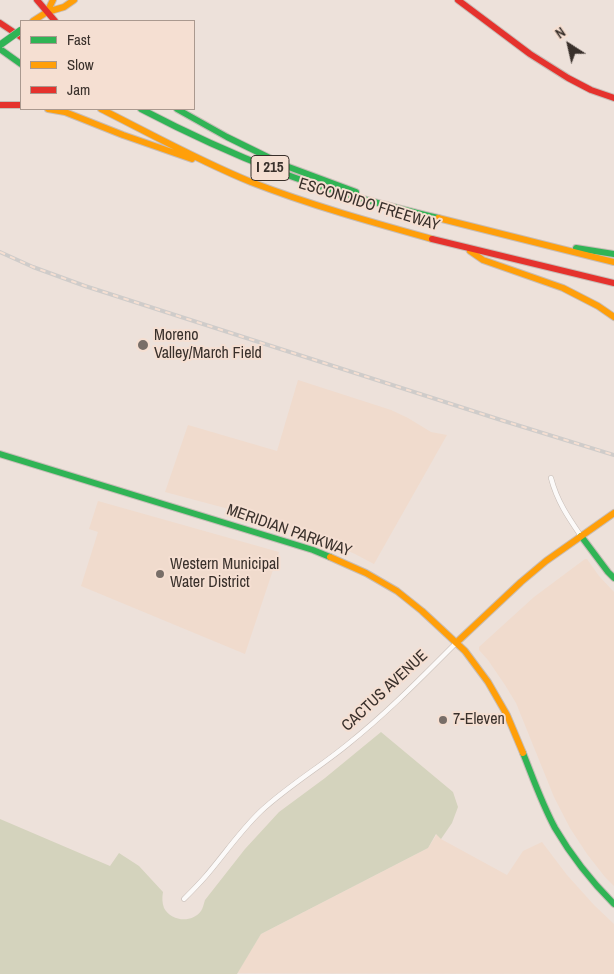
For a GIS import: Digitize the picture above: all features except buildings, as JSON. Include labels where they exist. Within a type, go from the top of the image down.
[{"type":"main road","points":[[37,0],[54,20]]},
{"type":"main road","points":[[47,12],[53,0]]},
{"type":"main road","points":[[35,20],[47,12],[64,8],[74,0]]},
{"type":"main road","points":[[458,0],[530,54],[568,78],[591,90],[614,98]]},
{"type":"main road","points":[[0,23],[20,36]]},
{"type":"main road","points":[[0,45],[20,31]]},
{"type":"main road","points":[[0,49],[20,63]]},
{"type":"main road","points":[[0,55],[20,64]]},
{"type":"main road","points":[[0,104],[20,105]]},
{"type":"main road","points":[[54,110],[65,112],[123,135],[220,169]]},
{"type":"main road","name":"ESCONDIDO FREEWAY","points":[[103,110],[220,169],[341,214],[466,248],[613,283]]},
{"type":"main road","name":"ESCONDIDO FREEWAY","points":[[143,110],[178,128],[278,171],[330,189],[405,210],[614,262]]},
{"type":"main road","points":[[179,110],[227,137],[286,166],[405,210]]},
{"type":"main road","points":[[532,241],[614,254]]},
{"type":"main road","points":[[466,248],[483,260],[563,288],[598,306],[614,317]]},
{"type":"main road","name":"MERIDIAN PARKWAY","points":[[0,454],[313,550],[366,573],[397,591],[422,611],[465,651],[476,666],[502,705],[555,827],[573,856],[614,904]]},
{"type":"main road","name":"CACTUS AVENUE","points":[[456,643],[546,561],[614,513]]},
{"type":"main road","points":[[581,536],[614,578]]},
{"type":"street","points":[[552,478],[563,510],[581,536]]},
{"type":"street","name":"CACTUS AVENUE","points":[[184,899],[259,813],[350,743],[418,682],[456,643]]},
{"type":"shaded area","points":[[298,380],[391,410],[431,432],[447,435],[374,564],[328,542],[299,532],[225,508],[165,492],[188,425],[277,451]]},
{"type":"shaded area","points":[[98,501],[279,552],[245,654],[81,586],[98,532],[89,529]]},
{"type":"shaded area","points":[[587,559],[614,592],[614,886],[587,854],[570,828],[554,797],[516,703],[488,660],[479,650],[479,647],[534,597]]},
{"type":"shaded area","points":[[437,834],[441,839],[507,875],[523,851],[542,842],[567,875],[614,924],[614,974],[237,973],[261,934],[428,848]]},
{"type":"green space","points":[[381,732],[453,792],[458,807],[452,823],[441,839],[436,834],[428,848],[261,934],[237,974],[0,974],[0,819],[110,866],[119,853],[139,866],[163,892],[163,904],[168,913],[182,919],[193,918],[201,911],[205,900],[245,849],[279,812],[325,778]]},
{"type":"railway","points":[[0,252],[33,267],[85,286],[614,455]]},
{"type":"traffic: fast","points":[[0,45],[20,31]]},
{"type":"traffic: fast","points":[[0,49],[20,63]]},
{"type":"traffic: fast","points":[[143,110],[225,150],[296,178],[356,197],[438,218]]},
{"type":"traffic: fast","points":[[179,110],[227,137],[286,166],[356,192]]},
{"type":"traffic: fast","points":[[576,248],[614,254]]},
{"type":"traffic: fast","points":[[0,454],[313,550],[330,557]]},
{"type":"traffic: fast","points":[[581,536],[614,578]]},
{"type":"traffic: fast","points":[[523,753],[555,828],[582,868],[614,904]]},
{"type":"traffic: slow","points":[[47,12],[53,0]]},
{"type":"traffic: slow","points":[[35,20],[47,12],[64,7],[74,0]]},
{"type":"traffic: slow","points":[[54,110],[65,112],[192,159]]},
{"type":"traffic: slow","points":[[103,110],[194,156],[251,182],[318,206],[432,239]]},
{"type":"traffic: slow","points":[[438,218],[614,262]]},
{"type":"traffic: slow","points":[[470,251],[483,260],[563,288],[598,306],[614,317]]},
{"type":"traffic: slow","points":[[456,643],[546,561],[614,513]]},
{"type":"traffic: slow","points":[[330,557],[366,573],[397,591],[422,611],[465,651],[488,682],[507,715],[523,753]]},
{"type":"traffic: jam","points":[[37,0],[54,20]]},
{"type":"traffic: jam","points":[[458,0],[530,54],[568,78],[591,90],[614,98]]},
{"type":"traffic: jam","points":[[0,23],[20,36]]},
{"type":"traffic: jam","points":[[0,105],[20,105]]},
{"type":"traffic: jam","points":[[432,239],[614,283]]},
{"type":"place","name":"Moreno Valley/March Field","points":[[143,345]]},
{"type":"place","name":"Western Municipal Water District","points":[[160,574]]},
{"type":"place","name":"7-Eleven","points":[[443,720]]}]
